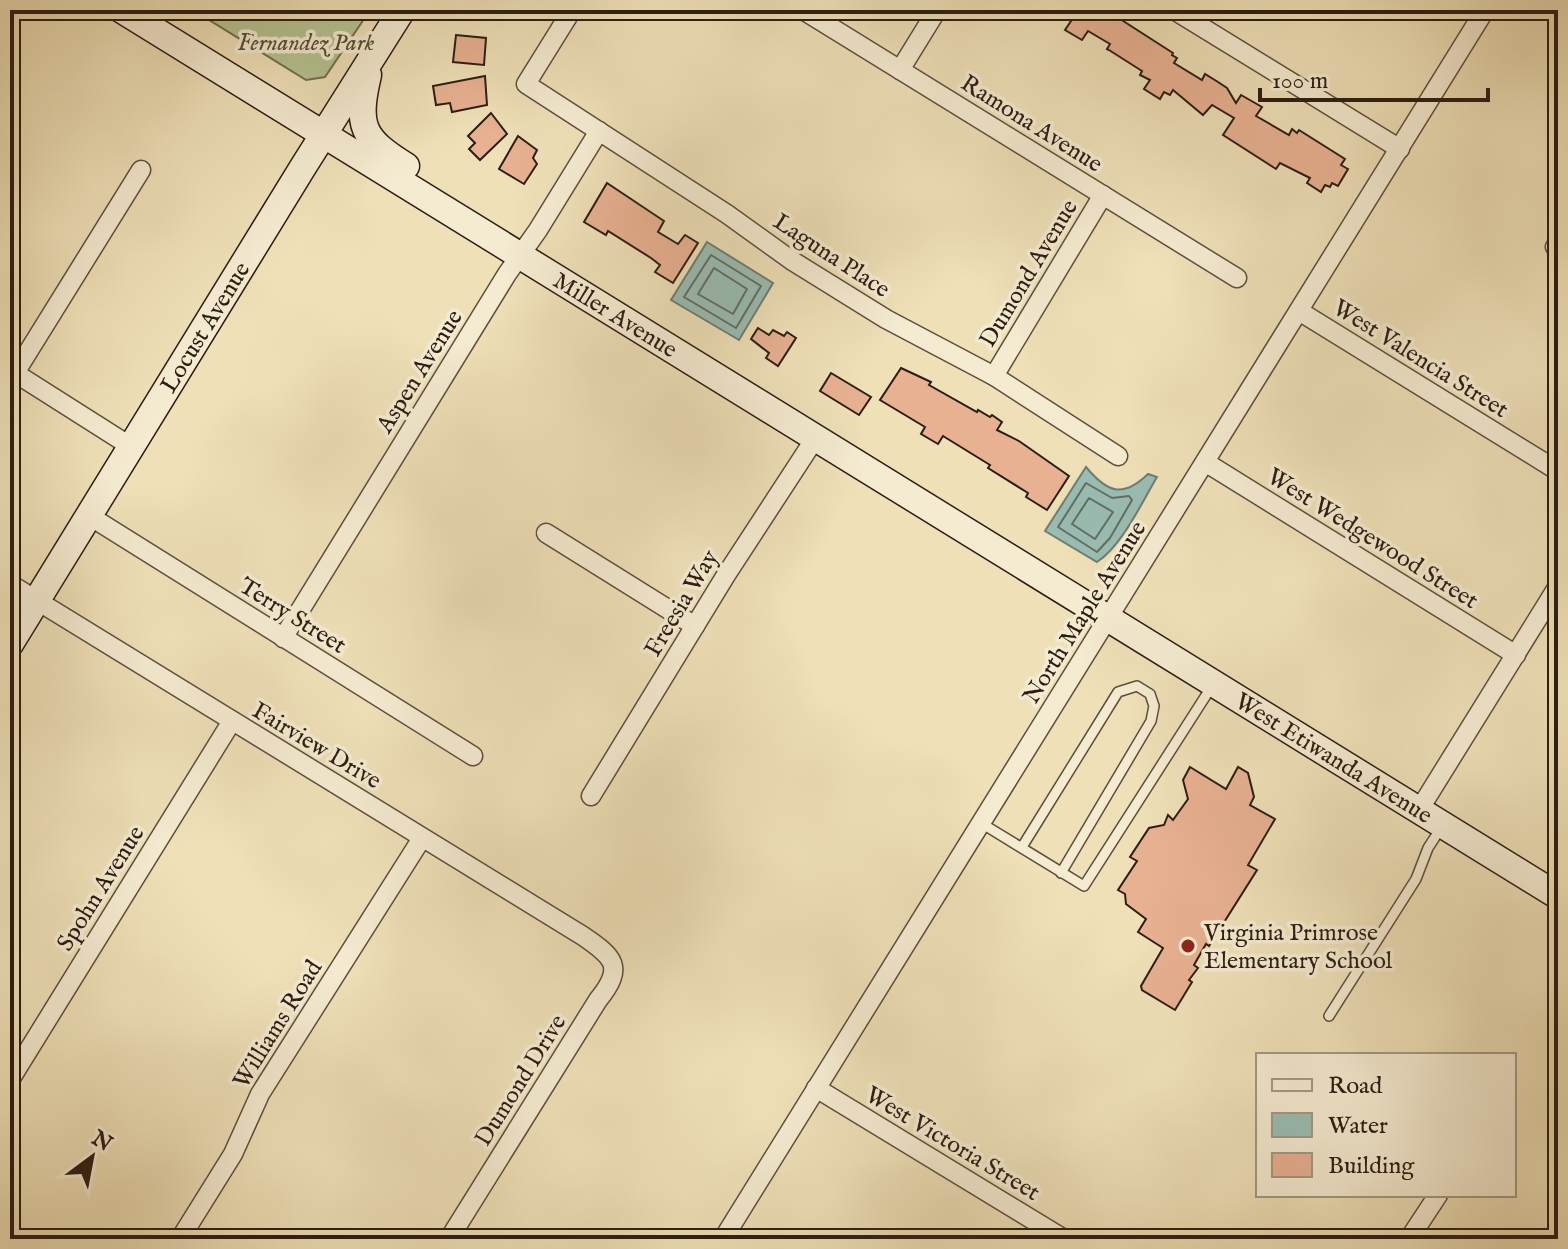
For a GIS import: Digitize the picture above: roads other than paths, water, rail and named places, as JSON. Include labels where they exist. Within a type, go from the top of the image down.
[{"type":"street","name":"Miller Avenue","points":[[122,10],[1109,618]]},
{"type":"street","name":"Locust Avenue","points":[[10,644],[402,10]]},
{"type":"street","name":"Laguna Place","points":[[572,10],[526,84],[727,214],[791,260],[886,319],[941,345],[994,376],[1118,456]]},
{"type":"street","name":"Ramona Avenue","points":[[803,10],[1237,278]]},
{"type":"street","points":[[900,70],[937,10]]},
{"type":"street","points":[[1174,10],[1400,149]]},
{"type":"street","name":"North Maple Avenue","points":[[723,1239],[1485,10]]},
{"type":"street","points":[[371,60],[361,108],[364,130],[369,138],[383,152],[431,182],[481,231]]},
{"type":"street","name":"Aspen Avenue","points":[[283,638],[599,131]]},
{"type":"street","points":[[130,446],[15,373],[141,170]]},
{"type":"street","name":"Dumond Avenue","points":[[994,376],[1103,195]]},
{"type":"street","name":"West Valencia Street","points":[[1299,311],[1558,471]]},
{"type":"street","name":"Freesia Way","points":[[591,796],[816,437]]},
{"type":"street","name":"West Wedgewood Street","points":[[1205,462],[1516,655]]},
{"type":"street","name":"Terry Street","points":[[88,515],[473,756]]},
{"type":"street","points":[[546,533],[695,626]]},
{"type":"street","name":"Fairview Drive","points":[[10,584],[599,946]]},
{"type":"street","points":[[1419,810],[1558,586]]},
{"type":"street","name":"West Etiwanda Avenue","points":[[1109,618],[1558,896]]},
{"type":"street","name":"Spohn Avenue","points":[[10,1080],[232,721]]},
{"type":"street","name":"Williams Road","points":[[180,1239],[233,1154],[260,1094],[422,838]]},
{"type":"street","name":"Dumond Drive","points":[[449,1239],[611,984],[612,964],[608,954],[599,946]]},
{"type":"street","name":"West Victoria Street","points":[[816,1088],[1064,1239]]},
{"type":"street","points":[[1409,1239],[1437,1197]]},
{"type":"lane","points":[[981,823],[1084,886],[1214,683]]},
{"type":"lane","points":[[1022,847],[1118,692],[1137,686],[1150,694],[1154,706],[1151,721],[1061,873]]},
{"type":"lane","points":[[1329,1016],[1416,879],[1428,848],[1443,825]]},
{"type":"water","points":[[707,242],[773,283],[739,340],[671,300]]},
{"type":"water","points":[[1086,467],[1101,482],[1115,489],[1130,487],[1148,474],[1157,477],[1123,535],[1097,562],[1045,531]]},
{"type":"place","name":"Virginia Primrose Elementary School","points":[[1188,946]]},
{"type":"park label","name":"Fernandez Park","points":[[306,42]]}]
